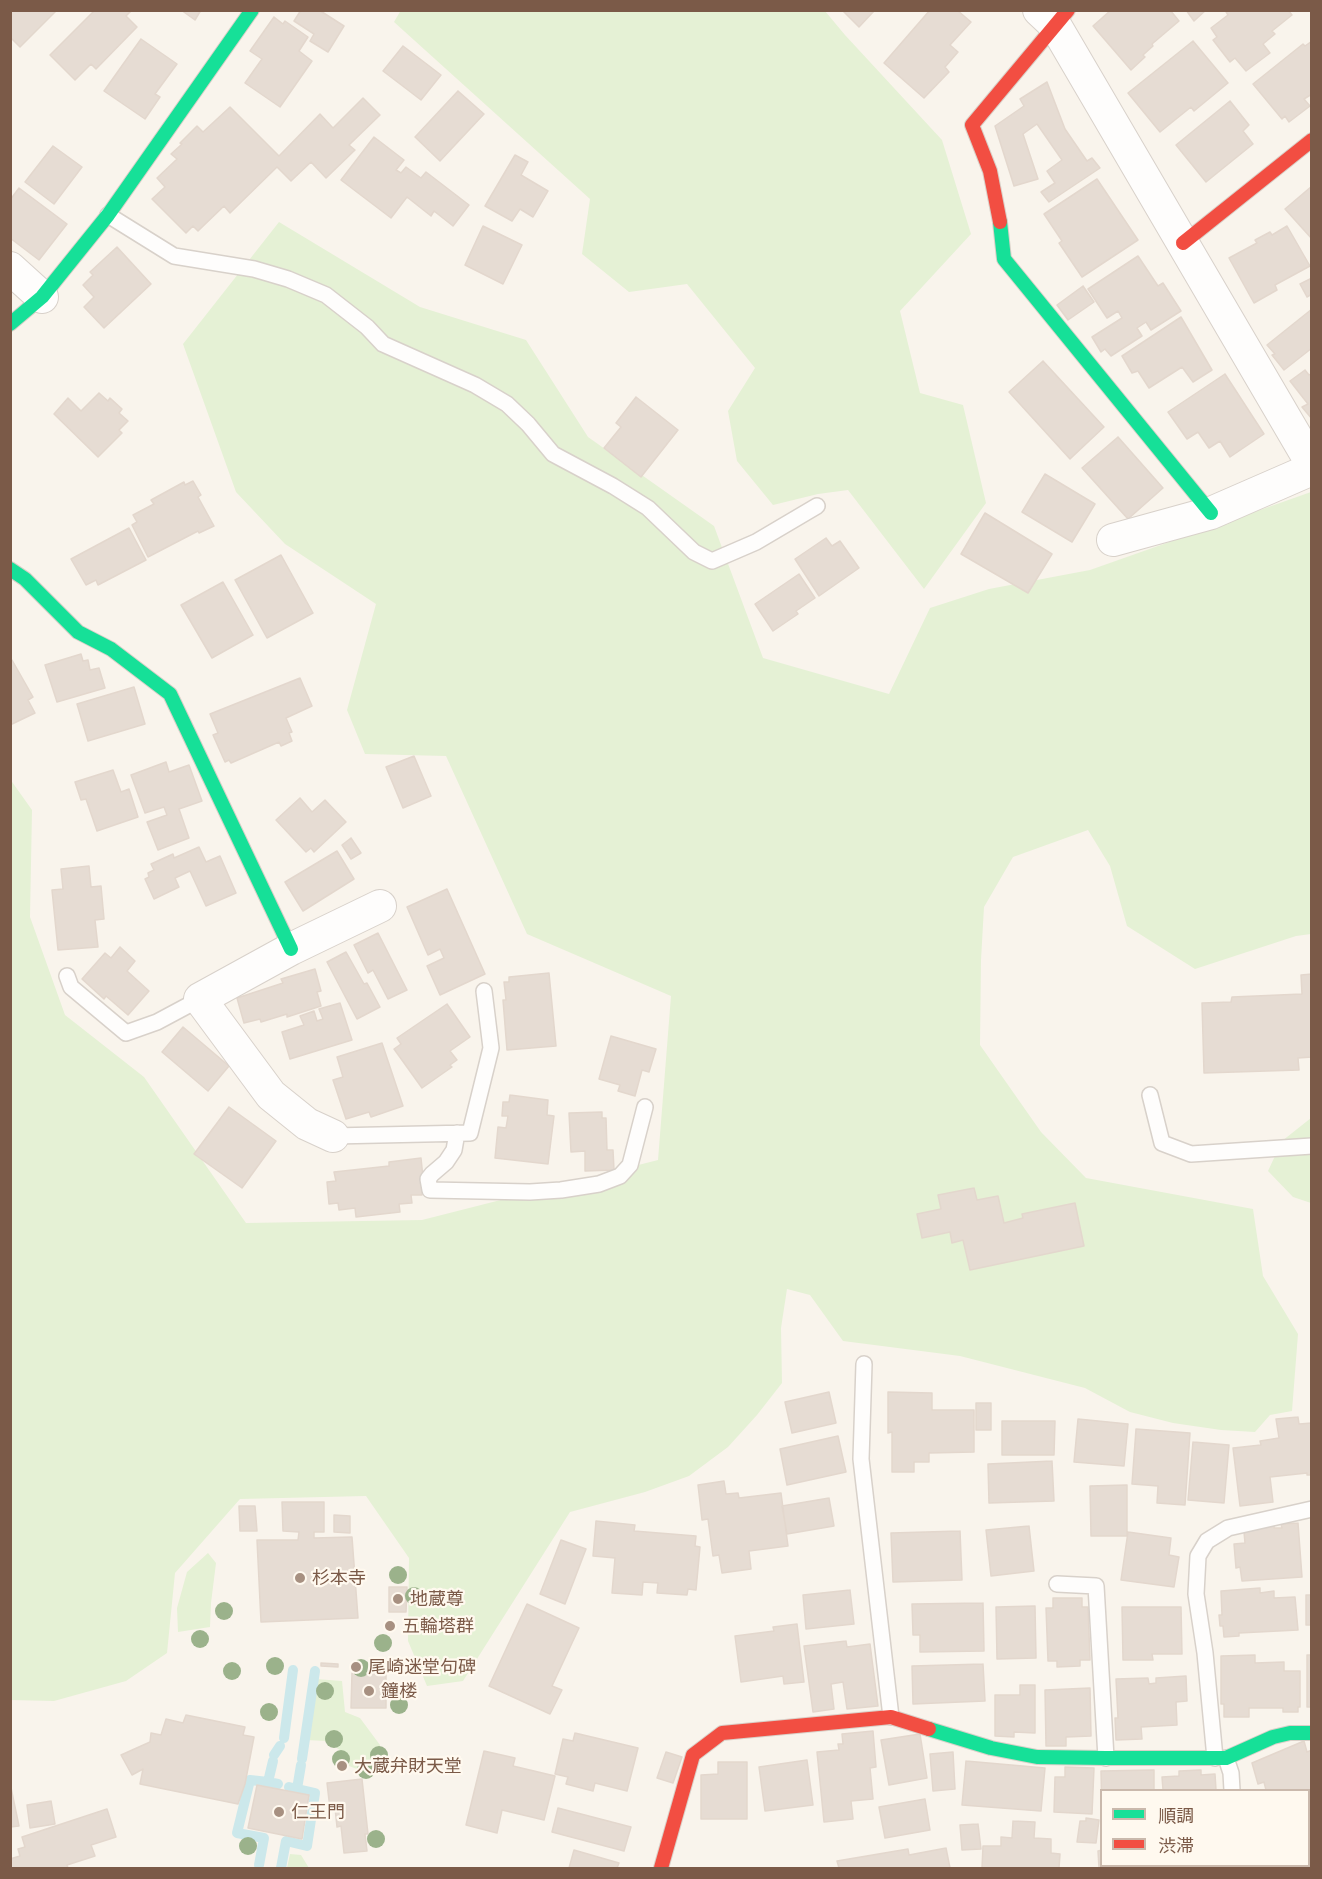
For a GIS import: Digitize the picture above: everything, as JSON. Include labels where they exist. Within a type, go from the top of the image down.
[{"type":"street","points":[[10,324],[42,297],[108,215],[252,10]]},
{"type":"street","points":[[1211,513],[1004,259],[999,210],[990,171],[972,125],[1054,15],[1311,464]]},
{"type":"street","points":[[1183,243],[1311,140]]},
{"type":"street","points":[[10,268],[42,297]]},
{"type":"street","points":[[1113,540],[1211,513],[1311,469]]},
{"type":"street","points":[[10,569],[46,598],[78,632],[111,649],[170,694],[291,949]]},
{"type":"street","points":[[333,1136],[307,1124],[271,1095],[200,999],[291,949],[380,906]]},
{"type":"street","points":[[661,1869],[693,1755],[722,1733],[891,1717],[991,1748],[1036,1757],[1220,1758],[1273,1737],[1311,1732]]},
{"type":"lane","points":[[108,215],[174,256],[254,269],[288,279],[326,295],[367,327],[383,344],[475,385],[507,404],[554,453],[614,486],[648,508],[694,552],[712,561],[756,542],[817,506]]},
{"type":"lane","points":[[67,976],[71,987],[126,1033],[157,1022],[200,999]]},
{"type":"lane","points":[[333,1136],[470,1133],[491,1048],[484,992]]},
{"type":"lane","points":[[1150,1095],[1162,1143],[1191,1154],[1311,1146]]},
{"type":"lane","points":[[457,1133],[454,1150],[446,1162],[428,1179],[430,1190],[561,1190],[599,1184],[620,1176],[630,1165],[645,1107]]},
{"type":"lane","points":[[864,1364],[861,1459],[891,1717]]},
{"type":"lane","points":[[1232,1789],[1231,1773],[1220,1758],[1196,1594],[1198,1556],[1207,1541],[1228,1528],[1311,1509]]},
{"type":"lane","points":[[1057,1584],[1096,1586],[1106,1758]]},
{"type":"green space","points":[[401,10],[825,11],[942,140],[971,234],[900,311],[920,393],[963,405],[986,503],[924,589],[848,490],[818,494],[773,505],[737,461],[728,411],[755,368],[687,284],[629,292],[582,254],[590,199],[394,22]]},
{"type":"green space","points":[[279,222],[420,307],[526,340],[588,437],[714,526],[763,658],[889,694],[930,608],[989,589],[1090,570],[1311,492],[1311,934],[1296,936],[1195,969],[1127,926],[1110,866],[1088,830],[1013,857],[984,907],[981,960],[980,1045],[1041,1132],[1086,1178],[1253,1209],[1263,1276],[1298,1334],[1292,1411],[1270,1415],[1255,1432],[1173,1423],[1130,1412],[1085,1388],[960,1356],[843,1341],[810,1295],[787,1289],[781,1328],[782,1383],[757,1415],[728,1447],[689,1476],[645,1492],[570,1512],[463,1681],[427,1686],[408,1641],[409,1558],[366,1496],[240,1499],[175,1573],[167,1653],[126,1681],[54,1701],[10,1700],[10,779],[32,810],[30,917],[65,1015],[144,1077],[246,1223],[422,1220],[658,1160],[671,996],[527,934],[446,756],[365,754],[347,710],[376,604],[285,544],[236,492],[183,344]]},
{"type":"green space","points":[[1311,1118],[1311,1203],[1293,1197],[1268,1171],[1282,1141]]},
{"type":"green space","points":[[208,1553],[216,1563],[210,1627],[178,1632],[177,1608],[187,1572]]},
{"type":"green space","points":[[316,1679],[342,1681],[345,1712],[360,1718],[380,1745],[373,1775],[349,1766],[346,1754],[326,1741],[306,1740]]},
{"type":"green space","points":[[290,1854],[301,1855],[309,1868],[287,1868]]},
{"type":"building","points":[[10,10],[57,10],[20,47],[10,37]]},
{"type":"building","points":[[95,10],[132,10],[126,16],[137,27],[96,69],[91,64],[75,80],[50,55]]},
{"type":"building","points":[[181,10],[201,10],[195,20]]},
{"type":"building","points":[[301,10],[319,10],[344,26],[328,52],[310,41],[314,34],[294,21]]},
{"type":"building","points":[[842,10],[875,10],[859,27]]},
{"type":"building","points":[[930,10],[957,10],[971,22],[950,45],[958,52],[945,67],[949,72],[924,98],[884,63]]},
{"type":"building","points":[[1111,10],[1170,10],[1179,21],[1152,44],[1153,46],[1143,55],[1145,57],[1131,70],[1093,26]]},
{"type":"building","points":[[1186,10],[1206,10],[1194,21]]},
{"type":"building","points":[[1225,10],[1288,10],[1292,15],[1272,31],[1275,34],[1263,44],[1270,53],[1246,71],[1235,58],[1230,62],[1213,40],[1217,37],[1211,28],[1228,15]]},
{"type":"building","points":[[274,17],[283,24],[285,21],[308,37],[299,51],[312,61],[280,107],[245,83],[262,59],[250,51]]},
{"type":"building","points":[[141,39],[177,64],[155,94],[160,97],[145,119],[104,91]]},
{"type":"building","points":[[1193,41],[1228,83],[1194,111],[1191,107],[1160,132],[1128,93]]},
{"type":"building","points":[[1312,41],[1312,94],[1304,99],[1310,106],[1289,122],[1285,116],[1282,119],[1253,84],[1303,44],[1305,46]]},
{"type":"building","points":[[403,46],[441,75],[421,100],[383,71]]},
{"type":"building","points":[[1047,82],[1065,129],[1087,161],[1092,158],[1100,168],[1049,202],[1041,192],[1055,183],[1047,171],[1062,160],[1037,124],[1023,134],[1038,179],[1014,186],[995,126],[1024,106],[1020,99]]},
{"type":"building","points":[[458,91],[484,114],[440,161],[415,137]]},
{"type":"building","points":[[363,98],[380,115],[349,145],[355,150],[326,178],[311,162],[291,181],[277,167],[230,213],[224,206],[198,231],[193,226],[186,233],[152,199],[165,187],[157,178],[177,159],[171,154],[182,144],[180,143],[197,126],[203,132],[230,107],[279,156],[320,114],[333,128]]},
{"type":"building","points":[[1230,101],[1249,125],[1243,131],[1253,144],[1206,182],[1176,145]]},
{"type":"building","points":[[374,137],[404,160],[396,170],[401,173],[406,167],[421,178],[426,172],[469,205],[453,226],[434,211],[431,216],[407,197],[391,218],[341,180]]},
{"type":"building","points":[[53,146],[82,167],[54,204],[25,182]]},
{"type":"building","points":[[515,155],[528,162],[521,175],[548,191],[533,217],[520,209],[512,221],[485,206]]},
{"type":"building","points":[[1097,179],[1138,240],[1082,277],[1059,243],[1062,241],[1044,214]]},
{"type":"building","points":[[1312,186],[1312,239],[1285,209]]},
{"type":"building","points":[[19,188],[67,224],[39,260],[10,238],[10,200]]},
{"type":"building","points":[[483,226],[522,245],[503,284],[465,265]]},
{"type":"building","points":[[1287,226],[1310,266],[1275,285],[1277,290],[1254,303],[1229,258],[1257,243],[1255,240],[1270,232],[1272,235]]},
{"type":"building","points":[[117,247],[151,284],[104,328],[84,307],[94,297],[83,285],[93,275],[90,272]]},
{"type":"building","points":[[1138,256],[1158,286],[1163,283],[1181,311],[1151,330],[1146,322],[1137,328],[1142,336],[1111,356],[1105,349],[1101,352],[1092,337],[1122,318],[1118,311],[1107,318],[1088,289]]},
{"type":"building","points":[[1312,278],[1312,294],[1307,297],[1300,284]]},
{"type":"building","points":[[1083,286],[1094,302],[1068,320],[1057,305]]},
{"type":"building","points":[[1312,309],[1312,348],[1284,370],[1267,345]]},
{"type":"building","points":[[1181,317],[1212,370],[1193,382],[1182,367],[1149,388],[1138,371],[1132,373],[1122,356]]},
{"type":"building","points":[[1043,361],[1104,427],[1070,459],[1009,392]]},
{"type":"building","points":[[1305,370],[1309,375],[1312,373],[1312,419],[1302,407],[1308,404],[1290,381]]},
{"type":"building","points":[[1225,374],[1264,434],[1230,457],[1220,441],[1209,448],[1198,432],[1187,439],[1168,412]]},
{"type":"building","points":[[99,393],[108,401],[110,398],[122,409],[119,413],[128,421],[119,430],[122,433],[98,457],[54,414],[68,398],[81,411]]},
{"type":"building","points":[[636,397],[678,430],[641,477],[604,448],[621,427],[616,423]]},
{"type":"building","points":[[1118,437],[1163,488],[1128,519],[1082,468]]},
{"type":"building","points":[[1045,474],[1095,504],[1072,542],[1022,512]]},
{"type":"building","points":[[193,481],[201,495],[198,497],[214,526],[199,533],[198,531],[148,557],[132,525],[137,522],[133,515],[154,504],[151,500],[184,482],[185,485]]},
{"type":"building","points":[[985,513],[1052,554],[1028,593],[961,554]]},
{"type":"building","points":[[129,528],[146,560],[98,585],[96,580],[86,585],[71,559]]},
{"type":"building","points":[[826,538],[832,546],[840,541],[859,568],[819,596],[795,559]]},
{"type":"building","points":[[281,555],[313,613],[267,638],[235,580]]},
{"type":"building","points":[[799,574],[815,598],[796,611],[798,614],[773,631],[755,604]]},
{"type":"building","points":[[223,582],[253,635],[212,658],[181,605]]},
{"type":"building","points":[[81,654],[83,661],[88,660],[90,670],[99,668],[105,688],[57,702],[45,665]]},
{"type":"building","points":[[12,660],[33,697],[28,700],[35,713],[10,725],[10,661]]},
{"type":"building","points":[[300,678],[312,706],[286,718],[292,732],[289,733],[292,741],[281,746],[279,742],[231,763],[229,760],[225,762],[213,735],[218,733],[210,714]]},
{"type":"building","points":[[134,687],[145,724],[88,741],[77,704]]},
{"type":"building","points":[[414,756],[431,796],[403,808],[386,767]]},
{"type":"building","points":[[166,762],[169,772],[189,765],[202,801],[179,809],[189,838],[158,850],[147,822],[167,815],[164,807],[145,813],[131,775]]},
{"type":"building","points":[[113,770],[121,792],[129,789],[138,817],[97,831],[86,799],[81,800],[75,782]]},
{"type":"building","points":[[300,798],[312,812],[325,800],[346,822],[314,852],[311,848],[306,852],[276,820]]},
{"type":"building","points":[[351,838],[361,853],[351,859],[342,845]]},
{"type":"building","points":[[199,847],[206,862],[220,856],[236,893],[206,906],[190,871],[175,878],[179,887],[154,899],[145,879],[149,877],[148,873],[154,870],[151,864],[173,854],[174,858]]},
{"type":"building","points":[[337,851],[354,879],[303,911],[285,882]]},
{"type":"building","points":[[89,866],[91,887],[101,886],[104,919],[95,920],[98,947],[58,950],[52,890],[63,889],[61,869]]},
{"type":"building","points":[[447,889],[485,974],[440,995],[427,966],[444,958],[440,949],[428,955],[407,907]]},
{"type":"building","points":[[378,933],[407,990],[388,999],[373,970],[368,973],[354,945]]},
{"type":"building","points":[[120,947],[135,961],[127,971],[149,991],[128,1015],[106,996],[104,999],[82,979],[105,953],[111,958]]},
{"type":"building","points":[[346,952],[380,1007],[357,1019],[327,962]]},
{"type":"building","points":[[315,969],[321,991],[317,992],[321,1006],[287,1017],[287,1014],[261,1022],[260,1019],[244,1023],[237,998],[283,983],[281,979]]},
{"type":"building","points":[[549,973],[556,1046],[507,1050],[504,982],[509,982],[509,977]]},
{"type":"building","points":[[1312,974],[1312,1057],[1298,1058],[1299,1070],[1204,1073],[1202,1003],[1231,1002],[1232,997],[1302,994],[1301,975]]},
{"type":"building","points":[[340,1003],[352,1040],[290,1059],[282,1032],[304,1025],[300,1016],[314,1011],[317,1021],[323,1019],[319,1009]]},
{"type":"building","points":[[447,1004],[470,1037],[450,1051],[457,1060],[450,1065],[452,1067],[422,1088],[394,1049],[401,1044],[397,1038]]},
{"type":"building","points":[[183,1027],[229,1066],[208,1091],[162,1052]]},
{"type":"building","points":[[611,1036],[656,1049],[649,1072],[642,1070],[635,1096],[618,1091],[620,1085],[599,1079]]},
{"type":"building","points":[[382,1043],[403,1106],[371,1117],[369,1112],[346,1119],[333,1080],[343,1077],[337,1057]]},
{"type":"building","points":[[510,1095],[548,1100],[547,1115],[554,1116],[548,1164],[495,1158],[498,1127],[506,1128],[508,1116],[502,1116],[503,1102],[509,1102]]},
{"type":"building","points":[[229,1107],[276,1141],[242,1188],[194,1154]]},
{"type":"building","points":[[602,1112],[602,1118],[606,1118],[607,1150],[613,1150],[614,1170],[585,1171],[585,1151],[571,1152],[569,1113]]},
{"type":"building","points":[[421,1158],[424,1188],[422,1195],[411,1195],[412,1203],[399,1204],[400,1212],[356,1217],[355,1208],[339,1210],[338,1203],[329,1204],[327,1182],[336,1181],[334,1172],[389,1166],[389,1162]]},
{"type":"building","points":[[974,1188],[977,1200],[998,1196],[1004,1223],[1023,1218],[1022,1214],[1075,1203],[1084,1246],[970,1270],[963,1240],[952,1243],[950,1232],[922,1238],[917,1214],[941,1209],[938,1195]]},
{"type":"building","points":[[829,1392],[836,1423],[792,1433],[785,1402]]},
{"type":"building","points":[[888,1392],[932,1393],[932,1410],[974,1410],[974,1452],[929,1453],[929,1462],[914,1462],[914,1472],[892,1472],[892,1432],[888,1433]]},
{"type":"building","points":[[976,1403],[991,1403],[991,1430],[976,1430]]},
{"type":"building","points":[[1298,1417],[1299,1424],[1312,1423],[1312,1475],[1307,1475],[1307,1473],[1270,1477],[1273,1502],[1240,1506],[1233,1448],[1261,1445],[1260,1441],[1279,1438],[1276,1419]]},
{"type":"building","points":[[1078,1419],[1128,1424],[1124,1466],[1074,1462]]},
{"type":"building","points":[[1002,1421],[1055,1421],[1054,1455],[1002,1455]]},
{"type":"building","points":[[1136,1429],[1190,1433],[1185,1505],[1157,1503],[1158,1486],[1132,1484]]},
{"type":"building","points":[[838,1436],[846,1472],[787,1485],[780,1449]]},
{"type":"building","points":[[1193,1442],[1229,1445],[1224,1503],[1188,1500]]},
{"type":"building","points":[[1052,1461],[1054,1501],[989,1503],[988,1464]]},
{"type":"building","points":[[724,1481],[726,1494],[738,1493],[739,1498],[781,1493],[788,1546],[749,1551],[751,1569],[722,1573],[719,1555],[713,1556],[708,1519],[702,1520],[698,1485]]},
{"type":"building","points":[[1127,1485],[1127,1536],[1091,1536],[1090,1486]]},
{"type":"building","points":[[829,1498],[834,1526],[787,1534],[782,1506]]},
{"type":"building","points":[[282,1502],[324,1502],[324,1532],[314,1532],[314,1538],[352,1537],[358,1618],[261,1622],[257,1540],[298,1540],[299,1532],[283,1531]]},
{"type":"building","points":[[239,1506],[255,1506],[257,1531],[240,1531]]},
{"type":"building","points":[[334,1515],[350,1516],[350,1533],[334,1532]]},
{"type":"building","points":[[596,1521],[635,1525],[634,1531],[696,1536],[695,1546],[700,1547],[696,1590],[688,1589],[687,1595],[657,1593],[658,1583],[643,1582],[642,1595],[612,1593],[615,1558],[593,1556]]},
{"type":"building","points":[[1298,1523],[1302,1577],[1242,1581],[1240,1567],[1236,1568],[1234,1544],[1245,1543],[1244,1532],[1274,1525],[1274,1528],[1282,1528],[1281,1524]]},
{"type":"building","points":[[1029,1526],[1034,1571],[991,1576],[986,1530]]},
{"type":"building","points":[[960,1531],[962,1580],[893,1582],[891,1533]]},
{"type":"building","points":[[1128,1532],[1171,1538],[1169,1555],[1179,1557],[1174,1587],[1121,1580]]},
{"type":"building","points":[[561,1540],[586,1549],[565,1604],[540,1594]]},
{"type":"building","name":"地蔵尊","points":[[389,1587],[407,1587],[406,1612],[389,1612]]},
{"type":"building","points":[[1260,1588],[1260,1593],[1274,1591],[1274,1598],[1295,1597],[1298,1630],[1239,1633],[1239,1636],[1224,1637],[1219,1615],[1222,1615],[1221,1591]]},
{"type":"building","points":[[850,1590],[854,1624],[806,1629],[803,1595]]},
{"type":"building","points":[[1306,1595],[1312,1595],[1312,1625],[1306,1625]]},
{"type":"building","points":[[1053,1598],[1082,1598],[1082,1607],[1088,1607],[1090,1660],[1080,1660],[1080,1666],[1057,1667],[1057,1661],[1048,1661],[1046,1608],[1053,1608]]},
{"type":"building","points":[[983,1603],[984,1651],[920,1652],[920,1635],[913,1635],[912,1604]]},
{"type":"building","points":[[527,1604],[579,1628],[552,1686],[562,1690],[550,1714],[489,1686]]},
{"type":"building","points":[[1035,1606],[1036,1658],[997,1659],[996,1607]]},
{"type":"building","points":[[1122,1607],[1181,1607],[1182,1654],[1152,1654],[1153,1660],[1123,1660]]},
{"type":"building","points":[[797,1624],[804,1682],[784,1684],[783,1676],[741,1682],[735,1636],[774,1631],[773,1627]]},
{"type":"building","points":[[846,1641],[847,1647],[870,1644],[878,1706],[847,1709],[843,1682],[831,1684],[834,1709],[813,1712],[804,1646]]},
{"type":"building","points":[[1255,1655],[1255,1663],[1284,1662],[1284,1671],[1300,1671],[1298,1712],[1283,1712],[1283,1708],[1249,1708],[1249,1717],[1224,1717],[1224,1704],[1221,1704],[1221,1656]]},
{"type":"building","points":[[1307,1655],[1312,1655],[1312,1707],[1307,1707]]},
{"type":"building","points":[[321,1663],[338,1664],[338,1667],[321,1666]]},
{"type":"building","points":[[983,1664],[985,1701],[913,1704],[912,1666]]},
{"type":"building","name":"鐘楼","points":[[352,1673],[386,1674],[386,1708],[351,1708]]},
{"type":"building","points":[[1186,1676],[1187,1701],[1176,1702],[1177,1725],[1141,1727],[1142,1739],[1116,1740],[1115,1718],[1118,1718],[1116,1679],[1148,1678],[1149,1684],[1156,1683],[1156,1678]]},
{"type":"building","points":[[1020,1685],[1035,1685],[1035,1733],[1014,1732],[1014,1737],[995,1736],[995,1695],[1020,1695]]},
{"type":"building","points":[[1090,1688],[1091,1736],[1066,1737],[1066,1746],[1046,1746],[1045,1690]]},
{"type":"building","points":[[186,1715],[245,1727],[243,1735],[254,1737],[245,1784],[238,1804],[140,1784],[143,1769],[132,1775],[121,1755],[150,1742],[151,1733],[161,1735],[166,1719],[183,1723]]},
{"type":"building","points":[[873,1731],[876,1767],[870,1768],[873,1799],[851,1801],[853,1819],[824,1822],[817,1752],[839,1750],[838,1744],[843,1744],[842,1734]]},
{"type":"building","points":[[575,1733],[638,1748],[627,1791],[595,1783],[593,1791],[566,1784],[568,1777],[555,1774],[563,1739],[573,1741]]},
{"type":"building","points":[[920,1734],[927,1778],[889,1785],[881,1740]]},
{"type":"building","points":[[1304,1741],[1307,1752],[1312,1750],[1312,1794],[1310,1794],[1310,1789],[1266,1789],[1264,1782],[1258,1784],[1252,1763]]},
{"type":"building","points":[[484,1751],[515,1758],[513,1766],[555,1776],[544,1820],[502,1810],[497,1833],[466,1825]]},
{"type":"building","points":[[666,1752],[682,1757],[673,1783],[657,1778]]},
{"type":"building","points":[[953,1752],[955,1789],[933,1791],[930,1754]]},
{"type":"building","points":[[807,1760],[813,1805],[765,1811],[759,1767]]},
{"type":"building","points":[[966,1761],[1045,1768],[1041,1811],[962,1805]]},
{"type":"building","points":[[718,1762],[747,1762],[747,1819],[701,1819],[701,1775],[718,1774]]},
{"type":"building","points":[[1065,1767],[1094,1768],[1092,1814],[1054,1812],[1055,1777],[1065,1777]]},
{"type":"building","points":[[1154,1770],[1154,1789],[1101,1789],[1101,1771]]},
{"type":"building","points":[[1201,1770],[1201,1775],[1215,1774],[1216,1789],[1163,1789],[1162,1777],[1179,1776],[1179,1771]]},
{"type":"building","points":[[362,1779],[368,1834],[365,1834],[367,1851],[344,1853],[341,1826],[337,1827],[335,1808],[330,1809],[327,1783]]},
{"type":"building","points":[[10,1783],[19,1826],[10,1827]]},
{"type":"building","name":"仁王門","points":[[257,1785],[309,1795],[302,1839],[248,1828]]},
{"type":"building","points":[[925,1799],[930,1830],[885,1838],[879,1807]]},
{"type":"building","points":[[51,1801],[55,1824],[30,1828],[27,1805]]},
{"type":"building","points":[[558,1808],[631,1827],[624,1851],[552,1832]]},
{"type":"building","points":[[107,1809],[116,1837],[91,1845],[95,1856],[67,1865],[68,1868],[10,1868],[10,1859],[20,1856],[18,1849],[25,1847],[22,1837]]},
{"type":"building","points":[[1086,1818],[1099,1820],[1096,1843],[1077,1842],[1080,1821],[1086,1821]]},
{"type":"building","points":[[1013,1821],[1035,1822],[1034,1838],[1051,1839],[1051,1853],[1060,1854],[1059,1868],[982,1868],[983,1846],[1001,1846],[1001,1837],[1012,1838]]},
{"type":"building","points":[[978,1824],[981,1849],[962,1850],[960,1825]]},
{"type":"building","points":[[1310,1841],[1312,1841],[1312,1868],[1286,1868],[1310,1867]]},
{"type":"building","points":[[946,1848],[950,1868],[839,1868],[837,1861],[908,1849],[909,1855]]},
{"type":"building","points":[[574,1850],[619,1863],[617,1868],[569,1868]]},
{"type":"building","points":[[1100,1850],[1100,1867],[1193,1868],[1099,1868],[1098,1851]]},
{"type":"waterway","points":[[284,1738],[293,1670]]},
{"type":"waterway","points":[[302,1759],[315,1671]]},
{"type":"waterway","points":[[274,1755],[280,1746]]},
{"type":"waterway","points":[[273,1761],[268,1782],[278,1784]]},
{"type":"waterway","points":[[297,1789],[301,1765]]},
{"type":"waterway","points":[[259,1865],[264,1838],[237,1833],[250,1780],[268,1782]]},
{"type":"waterway","points":[[281,1868],[286,1841],[307,1846],[315,1793],[289,1787]]},
{"type":"traffic: fast","points":[[10,324],[42,297],[108,215],[252,10]]},
{"type":"traffic: fast","points":[[1000,222],[1004,259],[1211,513]]},
{"type":"traffic: fast","points":[[10,569],[25,579],[78,632],[111,649],[170,694],[291,949]]},
{"type":"traffic: fast","points":[[929,1729],[991,1748],[1037,1757],[1106,1758],[1226,1758],[1273,1737],[1290,1733],[1312,1733]]},
{"type":"traffic: jam","points":[[1000,222],[990,171],[972,125],[1068,10]]},
{"type":"traffic: jam","points":[[1183,243],[1312,140]]},
{"type":"traffic: jam","points":[[661,1868],[693,1755],[722,1733],[891,1717],[929,1729]]},
{"type":"place","name":"杉本寺","points":[[300,1578]]},
{"type":"place","name":"地蔵尊","points":[[398,1599]]},
{"type":"place","name":"五輪塔群","points":[[390,1626]]},
{"type":"place","name":"尾崎迷堂句碑","points":[[356,1667]]},
{"type":"place","name":"鐘楼","points":[[369,1691]]},
{"type":"place","name":"大蔵弁財天堂","points":[[342,1766]]},
{"type":"place","name":"仁王門","points":[[279,1812]]}]
